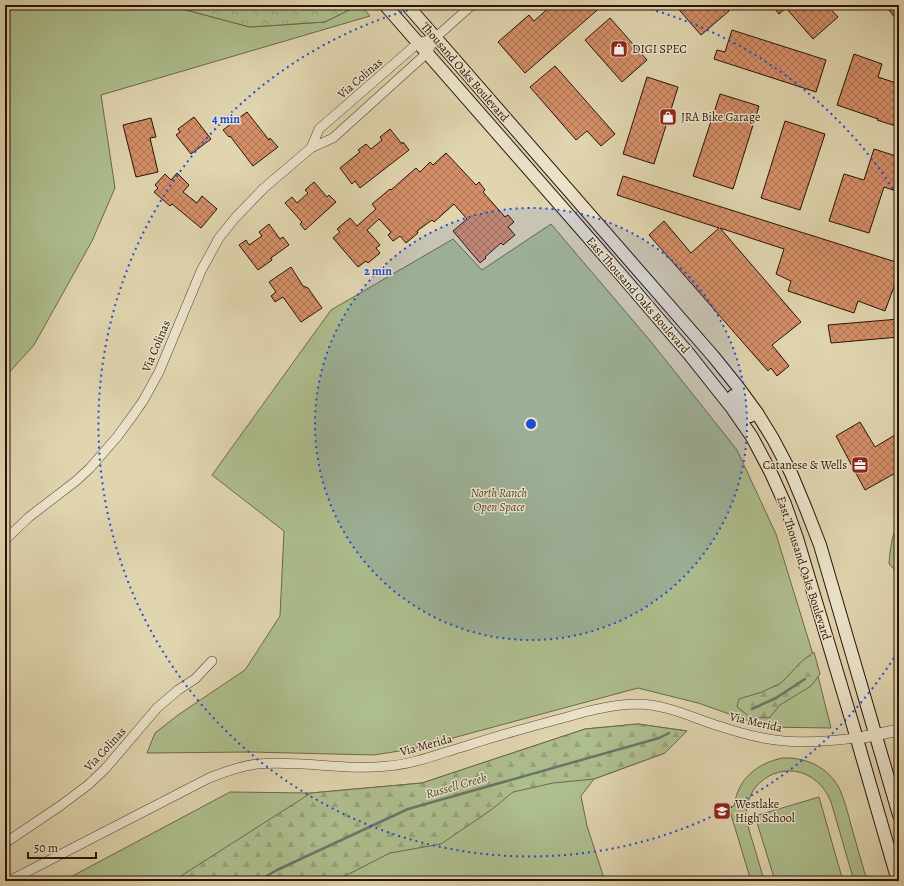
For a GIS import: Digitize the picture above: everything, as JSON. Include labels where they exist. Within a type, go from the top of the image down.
[{"type":"main road","name":"Thousand Oaks Boulevard","points":[[385,5],[494,130]]},
{"type":"main road","name":"Thousand Oaks Boulevard","points":[[407,5],[524,139]]},
{"type":"main road","name":"East Thousand Oaks Boulevard","points":[[494,130],[689,354],[732,408],[752,437],[782,498],[865,736],[899,816]]},
{"type":"main road","name":"East Thousand Oaks Boulevard","points":[[524,139],[713,356],[738,387],[757,413],[791,473],[820,545],[898,881]]},
{"type":"main road","points":[[689,354],[705,362],[747,415],[750,416],[757,413]]},
{"type":"street","name":"Via Colinas","points":[[5,540],[29,517],[76,481],[90,468],[117,437],[143,401],[159,372],[201,271],[219,238],[235,218],[264,188],[311,148],[333,138],[427,53],[435,38],[472,5]]},
{"type":"street","name":"Via Colinas","points":[[311,148],[319,129],[418,43],[435,38]]},
{"type":"street","name":"Via Colinas","points":[[5,843],[88,785],[105,769],[158,708],[178,690],[195,679],[212,661]]},
{"type":"street","name":"Via Merida","points":[[9,881],[209,778],[244,766],[278,763],[347,767],[389,766],[425,758],[585,712],[609,706],[629,704],[657,706],[677,711],[744,734],[768,739],[794,742],[819,742],[865,736]]},
{"type":"street","points":[[865,736],[899,730]]},
{"type":"green space","points":[[5,5],[167,5],[250,27],[325,22],[359,5],[361,5],[370,16],[101,95],[115,188],[92,241],[34,345],[5,377]]},
{"type":"green space","points":[[167,5],[359,5],[325,22],[250,27]]},
{"type":"green space","name":"North Ranch Open Space","points":[[551,224],[652,343],[737,450],[776,534],[811,648],[831,728],[766,727],[698,703],[638,688],[412,749],[374,755],[251,752],[147,753],[155,733],[178,715],[245,670],[280,616],[284,531],[212,475],[331,310],[453,239],[482,270]]},
{"type":"green space","points":[[899,525],[899,571],[896,571],[889,564],[890,549],[894,533]]},
{"type":"green space","points":[[814,652],[820,674],[811,686],[780,705],[769,718],[750,717],[737,707],[739,699],[762,692],[781,683],[802,661]]},
{"type":"green space","points":[[638,724],[687,731],[665,753],[594,779],[581,796],[587,826],[605,881],[63,881],[230,792],[311,793],[422,783],[585,729]]},
{"type":"green space","points":[[638,724],[687,731],[665,753],[594,779],[553,783],[513,792],[491,810],[441,844],[390,853],[335,881],[173,881],[311,793],[422,783],[585,729]]},
{"type":"green space","points":[[782,758],[800,759],[816,765],[830,775],[835,782],[845,803],[867,881],[854,881],[831,802],[824,790],[815,780],[805,774],[795,771],[784,771],[764,779],[756,786],[750,796],[747,807],[747,822],[764,881],[751,881],[729,808],[734,806],[736,796],[740,788],[750,774],[764,764]]},
{"type":"green space","points":[[819,797],[843,881],[775,881],[755,816]]},
{"type":"building","points":[[552,5],[603,5],[525,73],[498,42],[529,15],[534,21]]},
{"type":"building","points":[[675,5],[724,5],[729,11],[701,35]]},
{"type":"building","points":[[772,5],[827,5],[838,17],[813,39],[786,8],[779,14]]},
{"type":"building","points":[[885,5],[899,5],[899,23]]},
{"type":"building","points":[[610,18],[647,60],[622,82],[585,40]]},
{"type":"building","points":[[732,30],[826,60],[816,92],[714,59],[717,50],[725,52]]},
{"type":"building","points":[[854,54],[882,64],[878,77],[899,84],[899,127],[837,105]]},
{"type":"building","points":[[555,66],[615,134],[601,146],[587,131],[576,140],[530,87]]},
{"type":"building","points":[[647,77],[678,87],[654,164],[623,154]]},
{"type":"building","points":[[720,94],[759,106],[733,189],[693,176]]},
{"type":"building","points":[[247,112],[269,140],[270,138],[278,147],[253,166],[230,136],[229,137],[223,130]]},
{"type":"building","points":[[194,117],[211,139],[191,154],[176,135],[180,132],[178,129]]},
{"type":"building","points":[[151,118],[156,137],[150,138],[158,172],[136,177],[123,125]]},
{"type":"building","points":[[785,121],[825,134],[800,210],[761,198]]},
{"type":"building","points":[[390,129],[409,150],[360,188],[355,181],[352,184],[340,168],[360,152],[358,150],[366,144],[371,149],[382,140],[380,137]]},
{"type":"building","points":[[874,149],[899,157],[899,192],[884,187],[869,233],[829,221],[844,174],[864,180]]},
{"type":"building","points":[[446,153],[476,185],[479,182],[485,190],[483,192],[505,217],[508,215],[514,222],[508,227],[515,235],[503,245],[501,243],[480,263],[453,231],[467,219],[454,204],[434,222],[432,220],[417,231],[418,233],[406,243],[400,236],[393,241],[388,235],[391,232],[379,219],[367,230],[380,245],[376,248],[380,253],[368,263],[366,261],[358,267],[333,238],[340,232],[337,229],[350,218],[357,226],[376,209],[372,204],[390,189],[391,190],[416,168],[420,172],[430,162],[433,165]]},
{"type":"building","points":[[177,173],[189,185],[183,192],[197,203],[202,196],[217,209],[201,228],[172,204],[170,206],[154,192],[158,188],[155,185],[165,174],[171,180]]},
{"type":"building","points":[[623,176],[899,263],[899,285],[895,284],[885,311],[858,301],[854,313],[788,291],[791,281],[776,274],[784,249],[720,228],[801,322],[772,345],[789,366],[777,376],[771,368],[768,371],[649,235],[664,221],[691,253],[719,228],[617,195]]},
{"type":"building","points":[[314,182],[327,197],[329,195],[336,202],[305,230],[300,224],[302,222],[285,203],[292,197],[297,203],[308,193],[305,190]]},
{"type":"building","points":[[269,224],[280,239],[283,237],[289,245],[258,270],[239,245],[246,240],[249,245],[262,236],[259,232]]},
{"type":"building","points":[[291,267],[303,286],[308,288],[322,308],[301,322],[283,297],[275,302],[271,296],[276,292],[269,282]]},
{"type":"building","points":[[899,319],[899,337],[831,343],[828,325]]},
{"type":"building","points":[[860,422],[875,447],[895,435],[899,441],[899,471],[865,490],[836,436]]},
{"type":"waterway","name":"Russell Creek","points":[[752,709],[776,698],[805,679]]},
{"type":"waterway","name":"Russell Creek","points":[[258,881],[277,870],[408,809],[659,738],[669,733]]},
{"type":"place","name":"DIGI SPEC","points":[[619,49]]},
{"type":"place","name":"JRA Bike Garage","points":[[668,117]]},
{"type":"place","name":"Catanese & Wells","points":[[860,465]]},
{"type":"place","name":"Westlake High School","points":[[722,811]]}]
